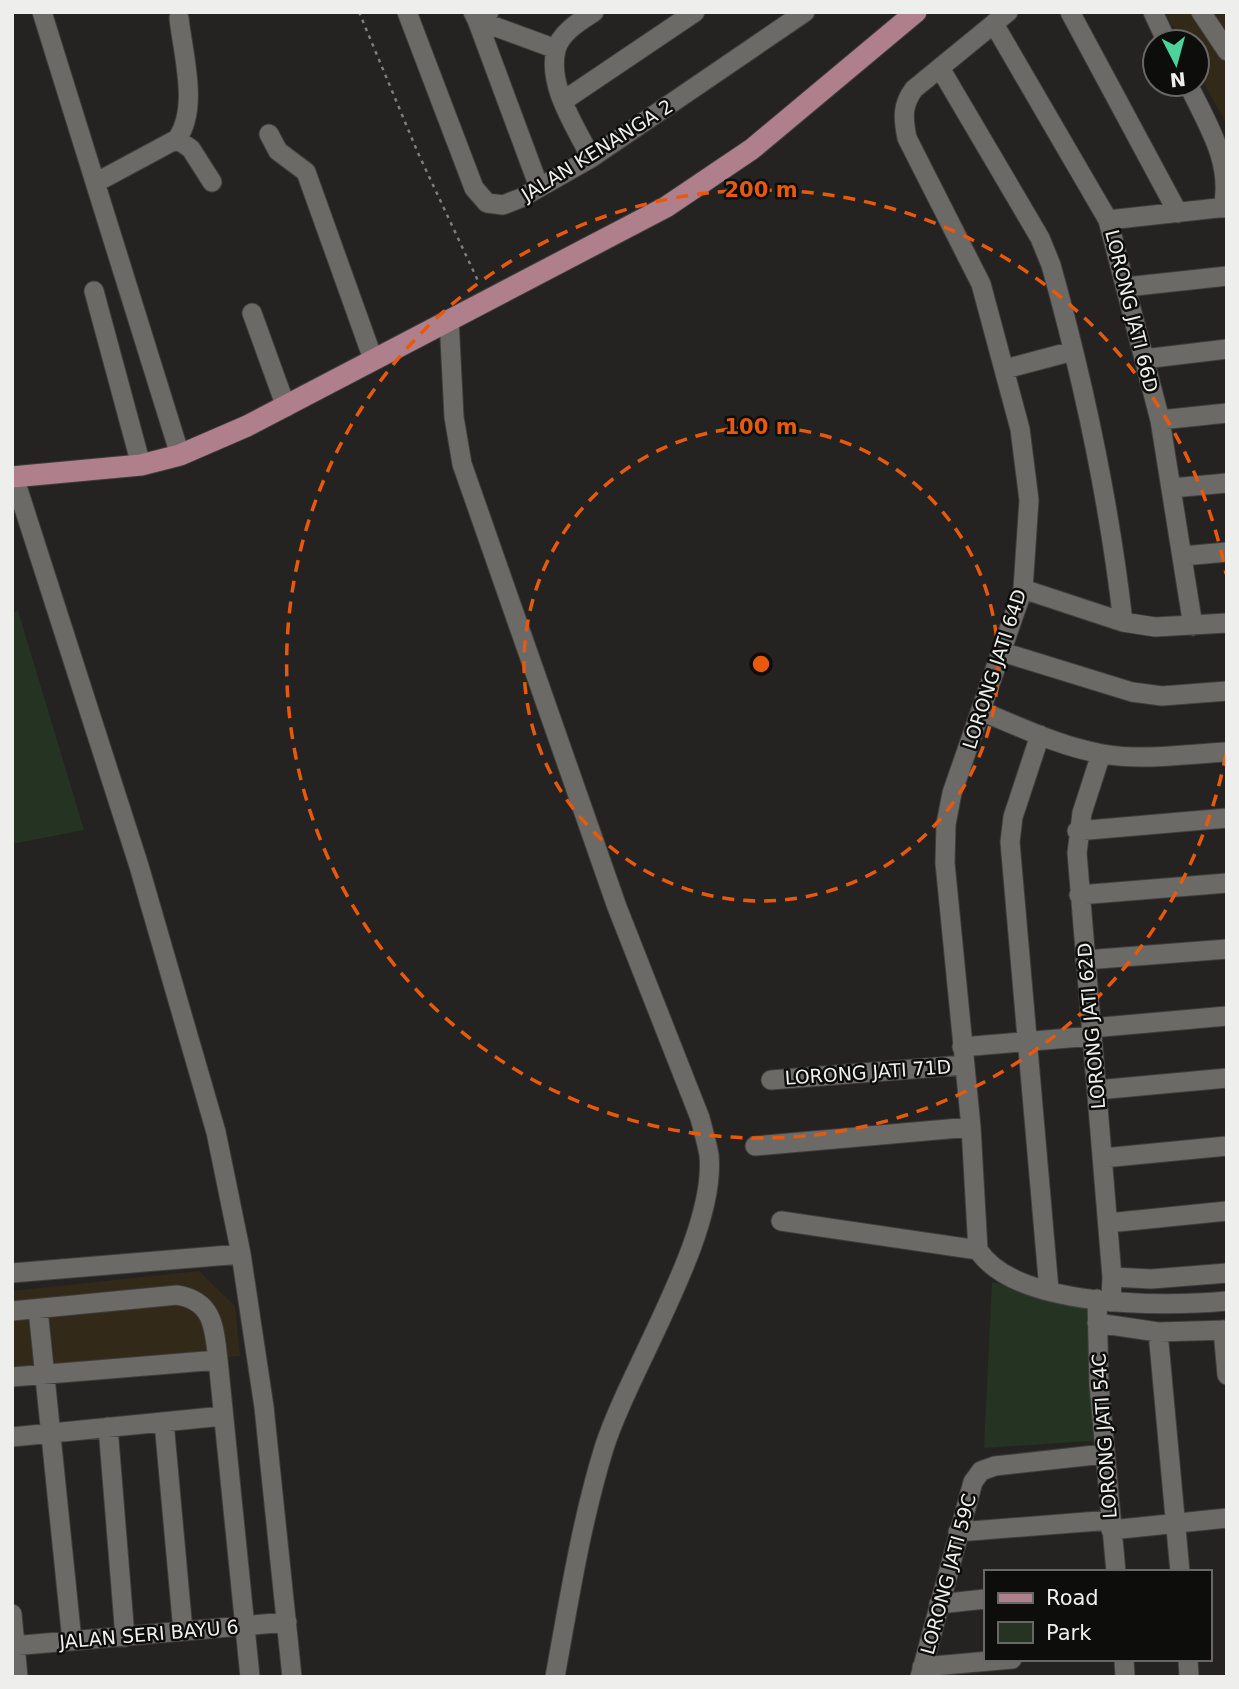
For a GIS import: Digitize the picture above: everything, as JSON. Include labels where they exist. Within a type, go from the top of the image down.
[{"type":"main road","points":[[13,477],[141,465],[180,454],[286,407],[487,298],[625,230],[709,179],[815,99],[916,12]]},
{"type":"street","points":[[42,12],[180,454]]},
{"type":"street","name":"JALAN KENANGA 2","points":[[407,12],[474,188],[487,204],[503,205],[591,158],[798,14]]},
{"type":"street","points":[[591,158],[563,101],[556,75],[556,49],[571,28],[594,12]]},
{"type":"street","points":[[563,101],[695,12]]},
{"type":"street","points":[[1070,12],[1178,212]]},
{"type":"street","points":[[1153,12],[1160,28]]},
{"type":"street","points":[[1201,12],[1227,51]]},
{"type":"street","points":[[480,15],[539,187]]},
{"type":"street","points":[[480,15],[556,49]]},
{"type":"street","name":"LORONG JATI 64D","points":[[983,1257],[945,863],[946,824],[952,793],[1023,589],[1028,488],[1020,429],[988,306],[968,254],[906,138],[905,101],[914,89],[1001,18]]},
{"type":"street","name":"LORONG JATI 66D","points":[[1001,18],[1108,220],[1160,420],[1193,626]]},
{"type":"street","points":[[97,182],[140,156],[177,139],[185,127],[188,111],[179,19]]},
{"type":"street","points":[[940,68],[1040,238],[1073,351],[1101,466],[1123,622]]},
{"type":"street","points":[[1108,220],[1225,207],[1224,164],[1194,98]]},
{"type":"street","points":[[269,134],[278,151],[306,172],[373,359]]},
{"type":"street","points":[[177,139],[191,149],[212,182]]},
{"type":"street","points":[[1126,287],[1227,276]]},
{"type":"street","points":[[94,291],[141,465]]},
{"type":"street","points":[[253,313],[286,407]]},
{"type":"street","points":[[449,319],[454,417],[463,464],[617,907],[700,1118],[709,1155],[707,1190],[691,1248],[635,1368],[605,1446],[587,1507],[555,1677]]},
{"type":"street","points":[[1144,359],[1227,349]]},
{"type":"street","points":[[1005,369],[1073,351]]},
{"type":"street","points":[[1160,420],[1227,412]]},
{"type":"street","points":[[13,477],[139,866],[216,1132],[241,1254],[264,1407],[292,1677]]},
{"type":"street","points":[[1172,488],[1227,483]]},
{"type":"street","points":[[1183,556],[1227,552]]},
{"type":"street","points":[[1023,589],[1123,622],[1155,627],[1227,623]]},
{"type":"street","points":[[1002,652],[1132,692],[1162,696],[1227,691]]},
{"type":"street","points":[[981,711],[1040,736],[1101,754],[1129,757],[1227,752]]},
{"type":"street","points":[[1040,736],[1013,817],[1010,842],[1049,1290]]},
{"type":"street","name":"LORONG JATI 62D","points":[[1101,754],[1077,831],[1079,895],[1112,1277],[1104,1301]]},
{"type":"street","points":[[1077,831],[1227,818]]},
{"type":"street","points":[[1079,895],[1227,883]]},
{"type":"street","points":[[1085,960],[1227,949]]},
{"type":"street","name":"LORONG JATI 71D","points":[[771,1080],[963,1056],[1026,1041],[1227,1016]]},
{"type":"street","points":[[1097,1090],[1227,1078]]},
{"type":"street","points":[[755,1146],[971,1127]]},
{"type":"street","points":[[1103,1158],[1227,1146]]},
{"type":"street","points":[[1108,1223],[1227,1211]]},
{"type":"street","points":[[781,1221],[983,1257],[1008,1278],[1049,1290],[1104,1301],[1174,1306],[1227,1301]]},
{"type":"street","points":[[12,1273],[241,1254]]},
{"type":"street","points":[[1112,1277],[1151,1279],[1227,1273]]},
{"type":"street","points":[[12,1311],[177,1295],[195,1298],[206,1310],[214,1329],[218,1360],[250,1677]]},
{"type":"street","name":"LORONG JATI 54C","points":[[1104,1301],[1097,1323],[1104,1454],[1116,1570]]},
{"type":"street","points":[[38,1309],[72,1641]]},
{"type":"street","points":[[1097,1323],[1158,1332],[1225,1330],[1227,1375]]},
{"type":"street","points":[[1158,1332],[1180,1570]]},
{"type":"street","points":[[12,1377],[218,1360]]},
{"type":"street","points":[[12,1437],[223,1416]]},
{"type":"street","points":[[164,1422],[183,1631]]},
{"type":"street","points":[[108,1427],[125,1637]]},
{"type":"street","name":"LORONG JATI 59C","points":[[921,1672],[958,1532],[973,1482],[981,1471],[995,1466],[1104,1454]]},
{"type":"street","points":[[958,1532],[1227,1518]]},
{"type":"street","points":[[939,1604],[984,1599]]},
{"type":"street","points":[[12,1614],[18,1677]]},
{"type":"street","name":"JALAN SERI BAYU 6","points":[[14,1646],[286,1622]]},
{"type":"street","points":[[921,1672],[998,1661]]},
{"type":"path","points":[[359,12],[423,165],[487,298]]},
{"type":"shaded area","points":[[1165,12],[1227,12],[1227,125],[1211,96],[1211,28],[1174,28]]},
{"type":"shaded area","points":[[199,1271],[235,1306],[240,1356],[12,1379],[12,1291]]},
{"type":"green space","points":[[18,611],[84,830],[12,844],[12,612]]},
{"type":"green space","points":[[992,1282],[1106,1307],[1105,1440],[984,1448]]}]
